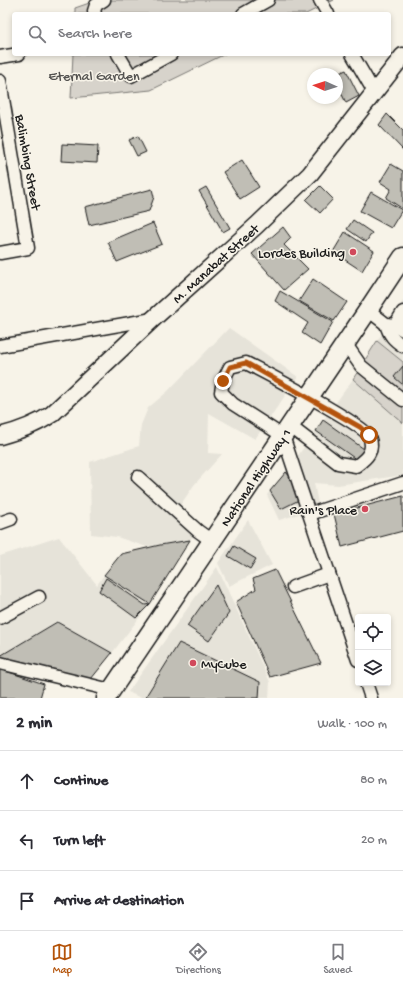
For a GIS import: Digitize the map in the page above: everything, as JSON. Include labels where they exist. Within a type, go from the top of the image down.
[{"type":"highway","name":"National Highway 1","points":[[109,694],[403,257]]},
{"type":"main road","name":"M. Manabat Street","points":[[0,436],[17,432],[42,421],[52,414],[153,319],[257,225],[310,174],[403,56]]},
{"type":"street","points":[[94,12],[96,5],[104,0]]},
{"type":"street","points":[[247,12],[268,0]]},
{"type":"street","points":[[320,0],[327,12]]},
{"type":"street","points":[[0,57],[12,55]]},
{"type":"street","points":[[119,56],[131,76],[167,56]]},
{"type":"street","points":[[353,56],[374,92]]},
{"type":"street","name":"Balimbing Street","points":[[0,81],[28,248],[0,253]]},
{"type":"street","points":[[368,310],[395,326]]},
{"type":"street","points":[[403,312],[395,326],[388,333],[393,339],[403,346]]},
{"type":"street","points":[[0,346],[153,319]]},
{"type":"street","points":[[345,343],[361,366],[403,400]]},
{"type":"street","points":[[246,363],[309,398],[360,427],[369,435],[372,446],[368,458],[356,466],[338,463],[286,431],[233,404],[221,392],[223,381],[230,367],[246,363]]},
{"type":"street","points":[[286,431],[310,514],[355,651]]},
{"type":"street","points":[[138,477],[198,531],[212,541]]},
{"type":"street","points":[[310,514],[403,483]]},
{"type":"street","points":[[293,587],[329,574]]},
{"type":"street","points":[[0,618],[39,597]]},
{"type":"street","points":[[0,663],[109,694]]},
{"type":"street","points":[[367,686],[371,698]]},
{"type":"shaded area","points":[[403,301],[403,362],[377,341]]},
{"type":"shaded area","points":[[229,328],[298,377],[255,439],[209,413],[208,453],[222,454],[194,485],[177,510],[201,528],[190,540],[147,547],[117,537],[91,534],[90,462],[139,446],[141,425],[148,408],[167,392]]},
{"type":"shaded area","points":[[353,379],[403,423],[403,475],[338,485],[314,483],[319,508],[279,520],[267,495],[297,457]]},
{"type":"shaded area","points":[[248,520],[272,565],[229,586],[218,563]]},
{"type":"shaded area","points":[[59,537],[97,585],[104,575],[150,604],[112,653],[57,622],[0,656],[0,556]]},
{"type":"shaded area","points":[[217,567],[270,682],[269,698],[141,698],[128,692]]},
{"type":"green space","points":[[98,0],[334,0],[310,12],[75,12],[75,8]]},
{"type":"green space","name":"Eternal Garden","points":[[73,56],[221,56],[151,90],[71,98]]},
{"type":"green space","points":[[377,341],[403,362],[403,423],[353,379]]},
{"type":"building","points":[[346,70],[359,96],[346,103],[343,97],[343,71]]},
{"type":"building","points":[[387,114],[403,130],[403,150],[379,125]]},
{"type":"building","points":[[138,136],[146,152],[137,156],[129,140]]},
{"type":"building","points":[[62,144],[98,146],[97,163],[61,161]]},
{"type":"building","points":[[242,160],[259,187],[240,199],[223,172]]},
{"type":"building","points":[[391,164],[403,171],[403,209],[386,198],[391,189],[380,182]]},
{"type":"building","points":[[320,186],[333,199],[320,213],[306,200]]},
{"type":"building","points":[[206,187],[230,228],[223,232],[199,191]]},
{"type":"building","points":[[152,189],[154,197],[149,211],[89,225],[85,207]]},
{"type":"building","points":[[371,192],[402,210],[391,228],[360,211]]},
{"type":"building","points":[[353,220],[372,233],[366,242],[347,229]]},
{"type":"building","points":[[153,223],[162,244],[117,262],[108,242]]},
{"type":"building","points":[[283,227],[291,238],[284,245],[308,269],[284,290],[252,254]]},
{"type":"building","name":"Lordes Building","points":[[345,232],[374,251],[362,271],[333,252]]},
{"type":"building","points":[[313,279],[347,302],[334,321],[299,301]]},
{"type":"building","points":[[280,291],[333,322],[320,345],[302,333],[308,323],[275,301]]},
{"type":"building","points":[[403,366],[403,385],[394,377]]},
{"type":"building","points":[[323,420],[364,449],[357,460],[316,431]]},
{"type":"building","points":[[286,472],[295,483],[301,499],[281,509],[270,491]]},
{"type":"building","points":[[403,496],[403,531],[342,547],[334,514]]},
{"type":"building","points":[[190,540],[150,604],[104,575],[121,554]]},
{"type":"building","points":[[234,546],[256,559],[250,569],[228,556]]},
{"type":"building","points":[[275,570],[321,663],[270,677],[236,602],[256,589],[253,579]]},
{"type":"building","points":[[106,578],[145,605],[150,604],[136,618],[99,591]]},
{"type":"building","points":[[216,585],[229,613],[209,641],[187,626]]},
{"type":"building","points":[[57,622],[112,653],[91,679],[46,672],[0,661],[0,656]]},
{"type":"building","name":"MyCube","points":[[179,643],[260,682],[259,698],[151,698],[146,696]]},
{"type":"building","points":[[0,669],[44,684],[40,698],[0,698]]},
{"type":"place","name":"Lordes Building","points":[[353,252]]},
{"type":"place","name":"Rain's Place","points":[[365,509]]},
{"type":"place","name":"MyCube","points":[[193,663]]},
{"type":"route","points":[[223,381],[230,367],[246,363],[360,427],[369,435]]}]
